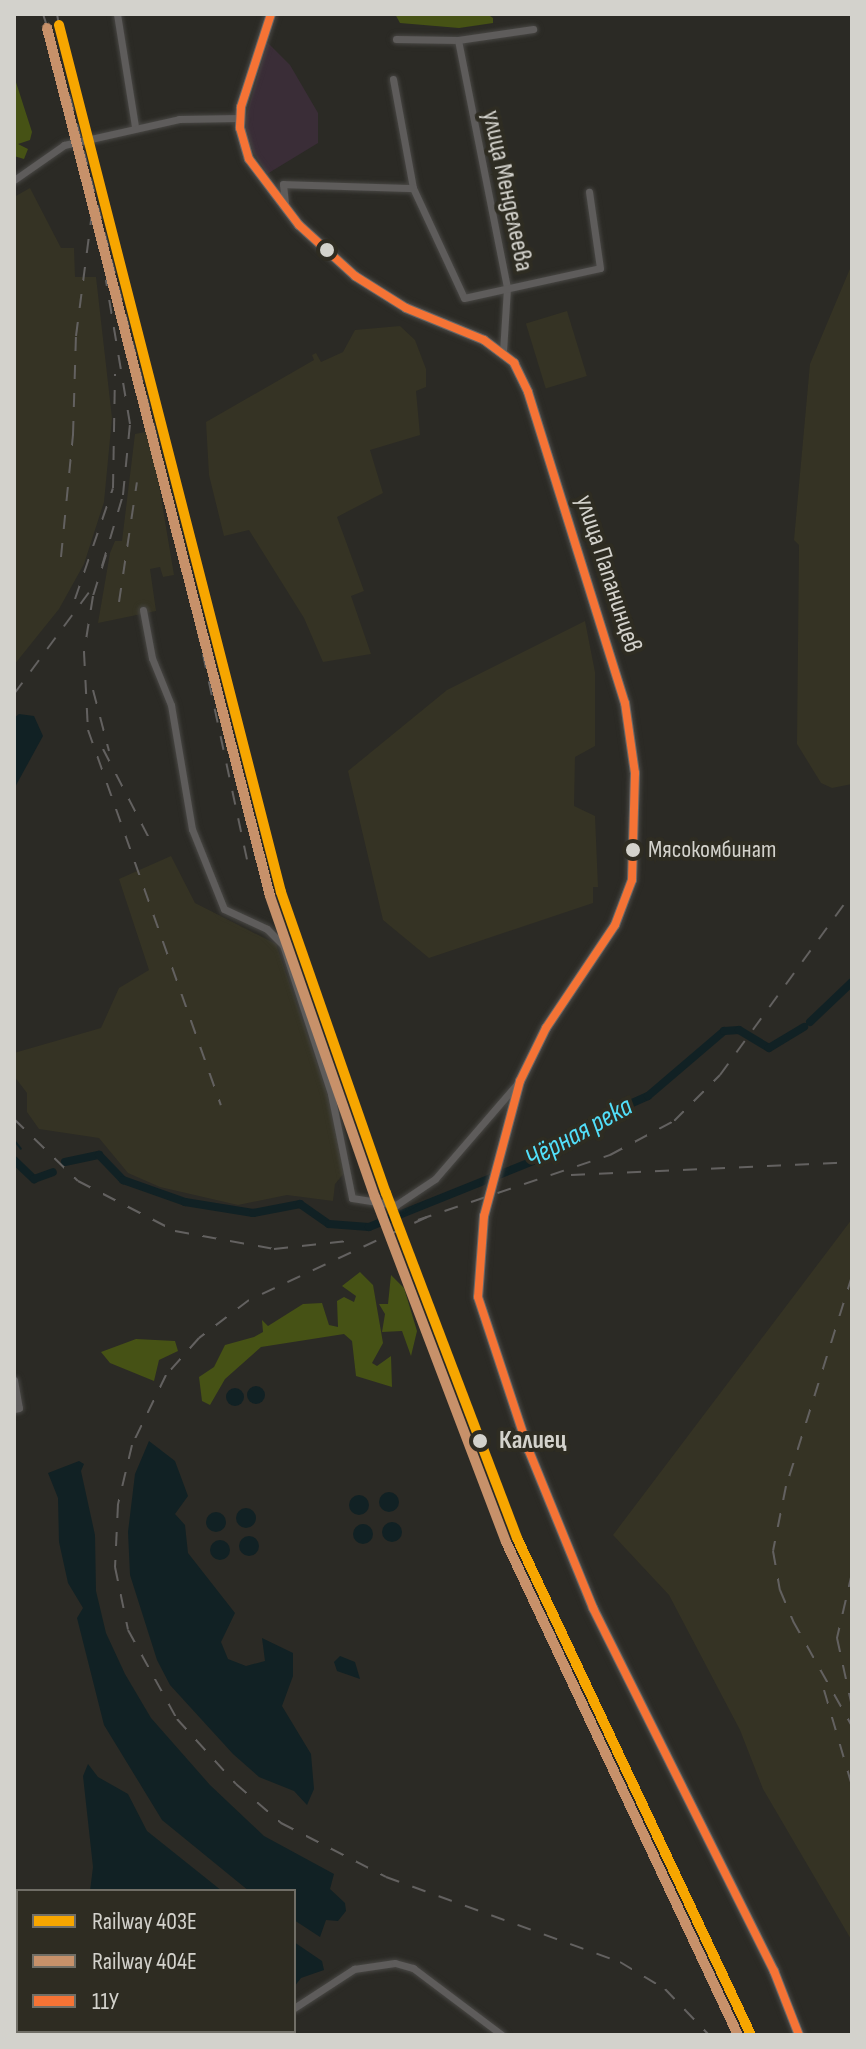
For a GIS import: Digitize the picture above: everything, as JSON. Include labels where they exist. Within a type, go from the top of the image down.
[{"type":"main road","points":[[271,14],[240,118],[245,150],[285,210],[322,250],[373,289],[503,351]]},
{"type":"main road","name":"улица Папанинцев","points":[[503,351],[528,392],[613,662],[635,773],[632,880],[615,925],[546,1028],[520,1081],[497,1154],[476,1271],[487,1336],[593,1608],[774,1971],[799,2035]]},
{"type":"street","points":[[117,14],[135,127]]},
{"type":"street","points":[[396,39],[458,40],[533,29]]},
{"type":"street","name":"улица Менделеева","points":[[458,40],[507,288],[503,351]]},
{"type":"street","points":[[393,79],[409,143],[413,188],[464,298],[600,268],[589,192]]},
{"type":"street","points":[[14,180],[64,145],[135,127],[193,118],[240,118]]},
{"type":"street","points":[[285,210],[283,184],[413,188]]},
{"type":"street","points":[[143,610],[152,658],[171,705],[192,829],[224,909],[267,929],[283,945],[334,1104],[352,1198],[396,1205],[435,1179],[520,1081]]},
{"type":"street","points":[[14,1380],[19,1408],[14,1409]]},
{"type":"street","points":[[296,2007],[354,1969],[395,1963],[413,1968],[502,2035]]},
{"type":"shaded area","points":[[267,42],[290,65],[318,113],[318,143],[267,174],[250,147],[244,124]]},
{"type":"shaded area","points":[[30,188],[61,248],[74,248],[75,277],[96,277],[112,418],[104,502],[84,564],[59,609],[14,665],[14,197]]},
{"type":"shaded area","points":[[852,264],[852,784],[832,788],[821,783],[797,744],[799,545],[794,540],[810,364]]},
{"type":"shaded area","points":[[567,311],[587,376],[546,389],[526,324]]},
{"type":"shaded area","points":[[400,326],[415,340],[426,369],[426,387],[416,391],[420,435],[370,450],[383,493],[337,517],[364,591],[351,596],[371,654],[323,662],[304,618],[249,530],[224,536],[209,475],[206,422],[314,360],[312,355],[316,353],[321,362],[343,352],[355,330]]},
{"type":"shaded area","points":[[150,431],[174,575],[163,577],[160,567],[150,569],[156,611],[98,623],[110,553],[115,541],[122,541],[135,434]]},
{"type":"shaded area","points":[[585,621],[595,672],[595,746],[575,757],[574,806],[595,816],[598,887],[593,887],[593,903],[429,958],[383,920],[348,771],[447,690]]},
{"type":"shaded area","points":[[19,714],[34,716],[43,736],[14,789],[14,718]]},
{"type":"shaded area","points":[[171,856],[195,903],[276,944],[327,1093],[345,1172],[335,1184],[333,1201],[287,1195],[238,1205],[160,1187],[128,1173],[99,1138],[39,1129],[27,1112],[27,1093],[14,1076],[14,1053],[101,1028],[119,988],[149,970],[119,879]]},
{"type":"shaded area","points":[[852,1219],[852,1941],[763,1789],[740,1730],[669,1595],[613,1535]]},
{"type":"shaded area","points":[[252,1386],[260,1386],[265,1395],[263,1402],[252,1404],[247,1399],[247,1391]]},
{"type":"shaded area","points":[[231,1388],[239,1388],[244,1397],[242,1404],[231,1406],[226,1401],[226,1393]]},
{"type":"shaded area","points":[[149,1441],[175,1461],[188,1496],[175,1514],[185,1525],[188,1553],[235,1613],[221,1642],[228,1659],[246,1666],[265,1661],[262,1638],[293,1653],[293,1676],[282,1706],[311,1754],[314,1789],[307,1805],[294,1791],[259,1777],[233,1754],[170,1685],[157,1660],[130,1575],[128,1532],[135,1474]]},
{"type":"shaded area","points":[[79,1461],[84,1464],[81,1471],[95,1535],[96,1591],[106,1633],[151,1718],[210,1785],[264,1836],[334,1874],[330,1889],[345,1903],[346,1911],[338,1921],[326,1920],[320,1937],[296,1921],[296,1889],[247,1889],[162,1820],[104,1725],[77,1618],[83,1608],[68,1583],[59,1542],[58,1498],[48,1473]]},
{"type":"shaded area","points":[[385,1492],[393,1492],[399,1502],[393,1512],[385,1512],[379,1506],[379,1498]]},
{"type":"shaded area","points":[[355,1495],[363,1495],[369,1505],[363,1515],[355,1515],[349,1509],[349,1501]]},
{"type":"shaded area","points":[[242,1508],[250,1508],[256,1518],[250,1528],[242,1528],[236,1522],[236,1514]]},
{"type":"shaded area","points":[[212,1512],[220,1512],[226,1522],[220,1532],[212,1532],[206,1526],[206,1518]]},
{"type":"shaded area","points":[[388,1522],[396,1522],[402,1532],[396,1542],[388,1542],[382,1536],[382,1528]]},
{"type":"shaded area","points":[[359,1524],[367,1524],[373,1534],[367,1544],[359,1544],[353,1538],[353,1530]]},
{"type":"shaded area","points":[[245,1536],[253,1536],[259,1546],[253,1556],[245,1556],[239,1550],[239,1542]]},
{"type":"shaded area","points":[[216,1540],[224,1540],[230,1550],[224,1560],[216,1560],[210,1554],[210,1546]]},
{"type":"shaded area","points":[[340,1656],[355,1662],[360,1679],[337,1671],[334,1662]]},
{"type":"shaded area","points":[[88,1764],[98,1777],[128,1794],[147,1831],[220,1889],[90,1889],[93,1867],[83,1776]]},
{"type":"shaded area","points":[[296,1943],[322,1961],[324,1970],[301,1978],[296,1984]]},
{"type":"shaded area","points":[[78,2033],[143,2033],[143,2035]]},
{"type":"green space","points":[[395,14],[487,14],[493,18],[493,23],[459,28],[400,23]]},
{"type":"green space","points":[[14,76],[32,132],[30,140],[18,144],[28,149],[24,159],[14,156]]},
{"type":"green space","points":[[360,1272],[373,1285],[383,1343],[372,1363],[377,1366],[391,1356],[392,1387],[356,1376],[352,1341],[344,1334],[261,1347],[225,1379],[210,1405],[202,1401],[199,1377],[214,1367],[225,1345],[254,1337],[263,1332],[262,1320],[268,1326],[303,1304],[322,1303],[329,1325],[338,1327],[337,1301],[344,1297],[354,1302],[356,1296],[342,1286]]},
{"type":"green space","points":[[391,1275],[404,1288],[417,1331],[411,1356],[402,1331],[382,1332],[385,1314],[379,1304],[388,1304]]},
{"type":"green space","points":[[136,1339],[175,1341],[178,1351],[159,1360],[154,1381],[110,1363],[101,1352]]},
{"type":"waterway","name":"Чёрная река","points":[[810,1022],[852,982]]},
{"type":"waterway","name":"Чёрная река","points":[[65,1162],[99,1155],[123,1180],[185,1202],[253,1213],[300,1204],[329,1224],[369,1227],[541,1158],[594,1120],[648,1096],[724,1031],[739,1030],[769,1048],[804,1027]]},
{"type":"waterway","points":[[14,1140],[21,1149]]},
{"type":"waterway","points":[[14,1160],[34,1179],[53,1172]]},
{"type":"railway","points":[[43,14],[70,97],[156,435],[249,869]]},
{"type":"railway","points":[[57,14],[59,25]]},
{"type":"railway","points":[[61,557],[73,435],[76,336],[92,212]]},
{"type":"railway","points":[[102,566],[123,495],[130,424],[106,280]]},
{"type":"railway","points":[[75,599],[113,488],[115,374]]},
{"type":"railway","points":[[119,602],[137,482]]},
{"type":"railway","points":[[106,555],[93,596],[84,652],[88,730],[221,1105]]},
{"type":"railway","points":[[14,694],[90,591]]},
{"type":"railway","points":[[93,690],[109,751]]},
{"type":"railway","points":[[103,749],[154,848]]},
{"type":"railway","points":[[418,1220],[610,1155],[674,1121],[720,1075],[852,893]]},
{"type":"railway","points":[[14,1119],[78,1181],[175,1231],[274,1249],[357,1240]]},
{"type":"railway","points":[[571,1175],[852,1162]]},
{"type":"railway","points":[[427,1217],[249,1300],[199,1338],[166,1375],[132,1445],[118,1504],[115,1567],[128,1630],[177,1719],[236,1784],[281,1823],[386,1877],[620,1962],[665,1989],[709,2035]]},
{"type":"railway","points":[[852,1276],[786,1486],[773,1551],[780,1590],[793,1621],[852,1726]]},
{"type":"railway","points":[[852,1573],[837,1638],[852,1707]]},
{"type":"railway","points":[[824,1690],[852,1786]]},
{"type":"rail line","name":"403Е","points":[[59,25],[281,892],[386,1193],[517,1538],[751,2035]]},
{"type":"rail line","name":"404Е","points":[[47,28],[270,896],[375,1197],[506,1542],[738,2035]]},
{"type":"transit line","name":"11У","points":[[271,14],[241,107],[240,128],[249,159],[299,225],[355,276],[406,308],[484,340],[514,363],[528,392],[625,703],[635,773],[632,880],[615,925],[546,1028],[520,1081],[484,1216],[478,1297],[529,1451],[593,1608],[774,1971],[799,2035]]},
{"type":"place","name":"Мясокомбинат","points":[[633,850]]},
{"type":"place","name":"Калиец","points":[[480,1441]]}]
